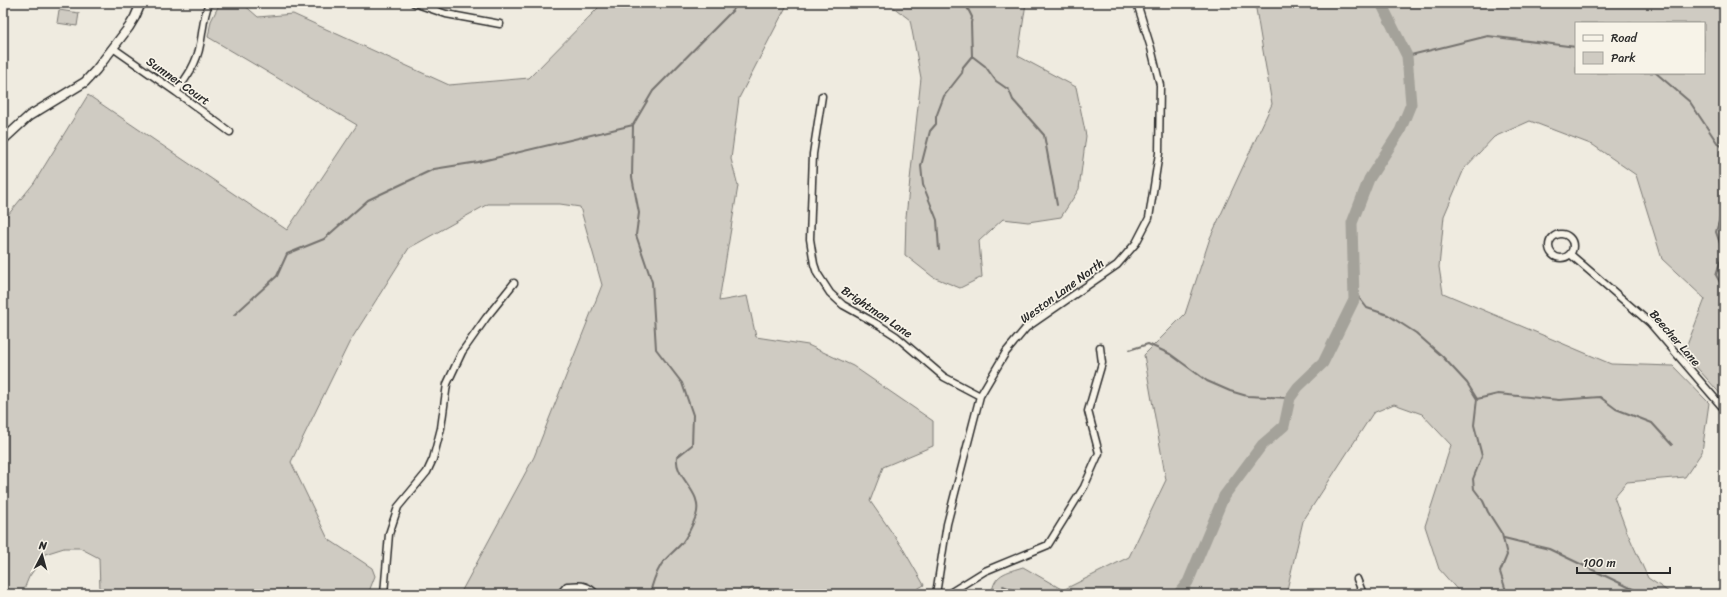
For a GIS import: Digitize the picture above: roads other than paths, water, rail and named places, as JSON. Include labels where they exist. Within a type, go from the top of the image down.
[{"type":"street","points":[[3,140],[29,116],[85,82],[136,17],[141,3]]},
{"type":"street","points":[[176,92],[191,71],[197,59],[205,11],[209,3]]},
{"type":"street","points":[[414,3],[446,14],[500,24]]},
{"type":"street","name":"Weston Lane North","points":[[936,594],[947,524],[980,396],[1006,352],[1026,328],[1117,265],[1136,243],[1149,218],[1159,152],[1160,85],[1151,48],[1137,3]]},
{"type":"street","name":"Sumner Court","points":[[113,48],[230,132]]},
{"type":"street","name":"Brightman Lane","points":[[822,96],[813,154],[810,239],[817,273],[830,293],[843,305],[896,336],[944,377],[980,396]]},
{"type":"street","name":"Beecher Lane","points":[[1570,254],[1650,323],[1724,409]]},
{"type":"street","points":[[384,594],[389,534],[398,507],[427,472],[433,459],[447,384],[462,352],[486,318],[514,283]]},
{"type":"street","points":[[948,594],[984,571],[1048,545],[1084,487],[1099,453],[1088,412],[1102,363],[1100,347]]},
{"type":"street","points":[[1357,579],[1363,594]]},
{"type":"street","points":[[560,594],[567,586],[577,585],[588,587],[594,592]]},
{"type":"waterway","points":[[234,315],[277,276],[287,254],[324,239],[368,200],[434,169],[478,162],[633,125],[653,91],[733,10],[737,3]]},
{"type":"waterway","points":[[965,3],[972,17],[972,56],[985,66],[996,81],[1009,90],[1013,100],[1044,135],[1057,205]]},
{"type":"waterway","points":[[1178,594],[1188,582],[1224,496],[1262,445],[1284,426],[1290,398],[1298,387],[1323,363],[1354,300],[1352,223],[1369,179],[1400,131],[1411,104],[1407,56],[1381,3]]},
{"type":"waterway","points":[[1407,56],[1488,36],[1575,47]]},
{"type":"waterway","points":[[939,250],[937,220],[923,185],[921,166],[930,131],[936,124],[936,117],[944,96],[962,73],[963,67],[972,56]]},
{"type":"waterway","points":[[1657,74],[1690,102],[1718,144],[1724,147]]},
{"type":"waterway","points":[[633,125],[632,177],[639,213],[636,235],[652,282],[656,349],[682,383],[693,415],[692,445],[677,457],[677,465],[693,492],[697,507],[696,516],[690,530],[684,540],[661,565],[654,580],[650,594]]},
{"type":"waterway","points":[[1724,204],[1716,232],[1723,252],[1716,275],[1722,286],[1724,300]]},
{"type":"waterway","points":[[1353,290],[1367,308],[1388,315],[1416,333],[1442,356],[1467,383],[1477,399],[1474,425],[1482,456],[1473,479],[1474,489],[1483,501],[1502,534],[1507,555],[1500,572],[1507,594]]},
{"type":"waterway","points":[[1129,350],[1148,344],[1170,354],[1207,381],[1230,391],[1247,396],[1290,398]]},
{"type":"waterway","points":[[1477,399],[1498,394],[1559,400],[1600,397],[1616,409],[1652,423],[1672,445]]},
{"type":"waterway","points":[[1504,538],[1549,549],[1643,594]]},
{"type":"waterway","points":[[1003,586],[1023,594]]}]
